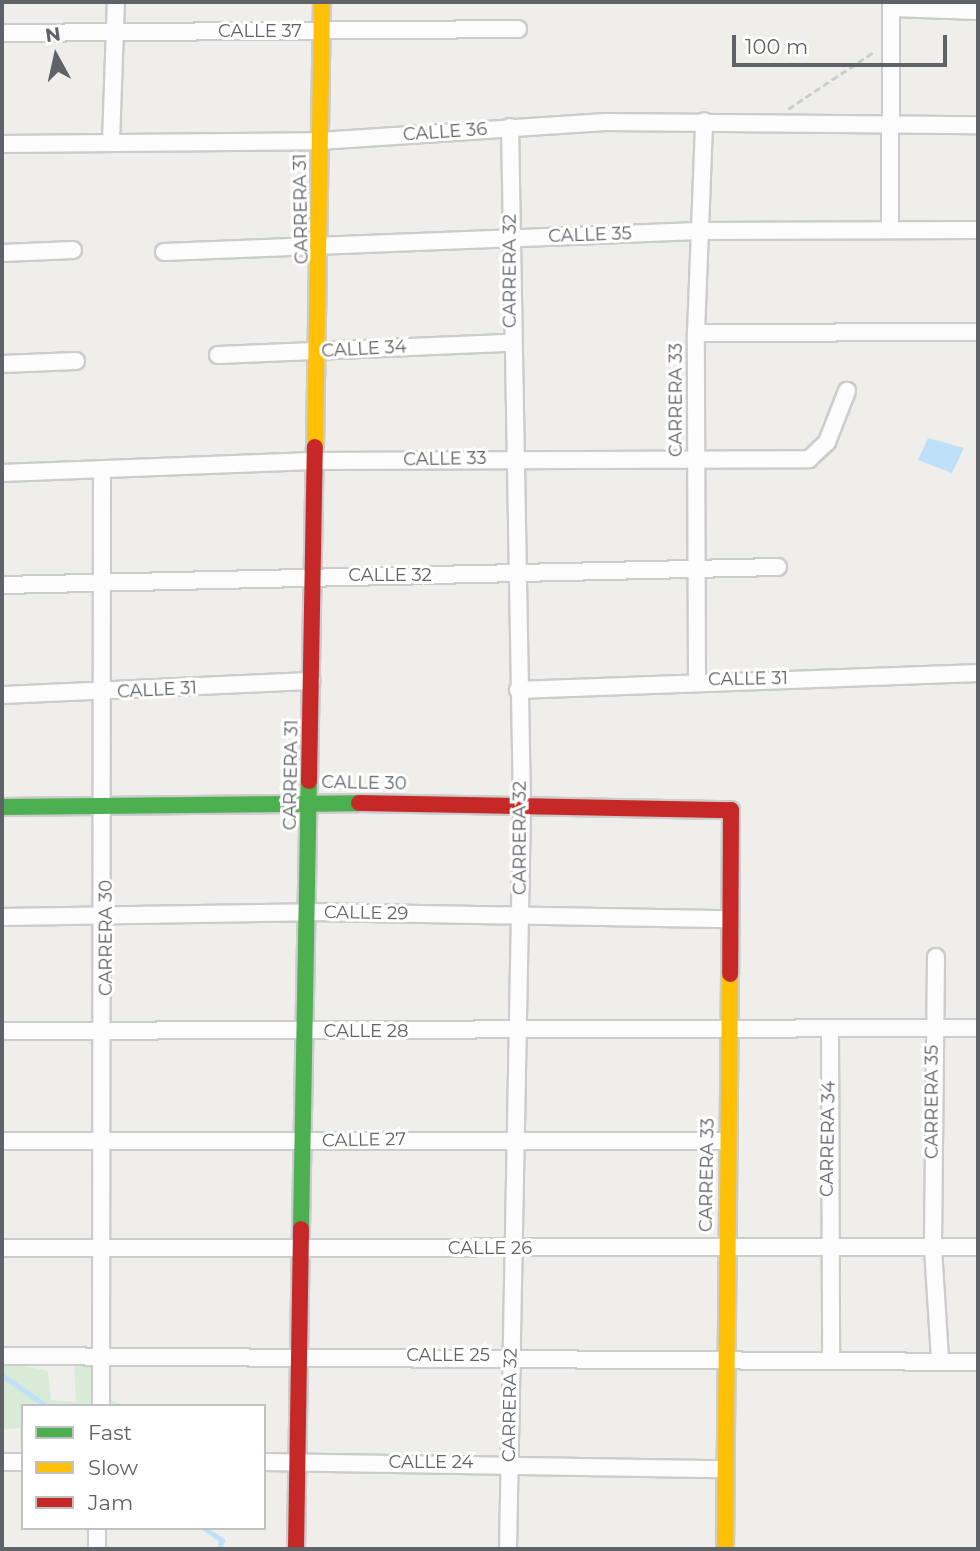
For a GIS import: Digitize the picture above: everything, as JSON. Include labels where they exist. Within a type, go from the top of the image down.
[{"type":"street","points":[[111,142],[116,2]]},
{"type":"street","name":"CARRERA 31","points":[[296,1549],[295,1461],[310,912],[308,802],[312,681],[308,575],[321,244],[319,141],[322,2]]},
{"type":"street","points":[[890,228],[888,123],[891,5],[978,11]]},
{"type":"street","name":"CALLE 37","points":[[2,33],[518,29]]},
{"type":"street","name":"CALLE 36","points":[[2,144],[319,141],[510,127],[704,121],[978,125]]},
{"type":"street","name":"CARRERA 33","points":[[697,680],[696,333],[704,121]]},
{"type":"street","name":"CARRERA 32","points":[[508,1549],[514,1248],[514,1031],[522,806],[513,576],[510,127]]},
{"type":"street","name":"CALLE 35","points":[[164,252],[698,231],[890,228],[978,230]]},
{"type":"street","points":[[2,253],[72,250]]},
{"type":"street","points":[[696,333],[978,332]]},
{"type":"street","name":"CALLE 34","points":[[218,355],[510,343]]},
{"type":"street","points":[[2,364],[76,361]]},
{"type":"street","name":"CALLE 33","points":[[2,473],[313,461],[695,455],[809,459],[827,442],[847,391]]},
{"type":"street","name":"CARRERA 30","points":[[101,1404],[106,914],[100,587],[102,471]]},
{"type":"street","name":"CALLE 32","points":[[2,585],[100,587],[308,575],[513,576],[778,567]]},
{"type":"street","name":"CALLE 31","points":[[518,690],[697,680],[978,673]]},
{"type":"street","name":"CALLE 31","points":[[2,695],[102,693],[312,681]]},
{"type":"street","name":"CALLE 30","points":[[2,807],[308,802],[725,807]]},
{"type":"street","name":"CARRERA 33","points":[[725,807],[733,818],[731,1031],[724,1250],[725,1549]]},
{"type":"street","name":"CALLE 29","points":[[2,917],[310,912],[730,919]]},
{"type":"street","name":"CARRERA 35","points":[[936,957],[931,1028],[933,1248],[940,1360]]},
{"type":"street","name":"CALLE 28","points":[[2,1031],[731,1031],[978,1028]]},
{"type":"street","name":"CARRERA 34","points":[[830,1030],[826,1249],[831,1359]]},
{"type":"street","name":"CALLE 27","points":[[2,1141],[304,1141],[514,1137],[726,1142]]},
{"type":"street","name":"CALLE 26","points":[[2,1248],[724,1250],[978,1247]]},
{"type":"street","name":"CALLE 25","points":[[2,1356],[511,1355],[978,1362]]},
{"type":"street","points":[[2,1462],[21,1462]]},
{"type":"street","name":"CALLE 24","points":[[266,1462],[509,1462],[723,1469]]},
{"type":"street","points":[[97,1530],[97,1549]]},
{"type":"path","points":[[770,120],[891,40]]},
{"type":"green space","points":[[74,1360],[96,1360],[110,1400],[121,1404],[21,1404],[21,1459],[20,1428],[2,1429],[2,1361],[48,1371],[51,1400],[76,1402]]},
{"type":"water","points":[[928,438],[964,448],[952,473],[918,460]]},
{"type":"waterway","points":[[2,1375],[44,1404]]},
{"type":"waterway","points":[[207,1530],[222,1540],[220,1549]]},
{"type":"traffic: fast","points":[[301,1229],[309,781]]},
{"type":"traffic: fast","points":[[2,807],[359,803]]},
{"type":"traffic: slow","points":[[315,447],[322,2]]},
{"type":"traffic: slow","points":[[725,1549],[730,974]]},
{"type":"traffic: jam","points":[[309,781],[315,447]]},
{"type":"traffic: jam","points":[[359,803],[731,810],[730,974]]},
{"type":"traffic: jam","points":[[296,1549],[301,1229]]}]
